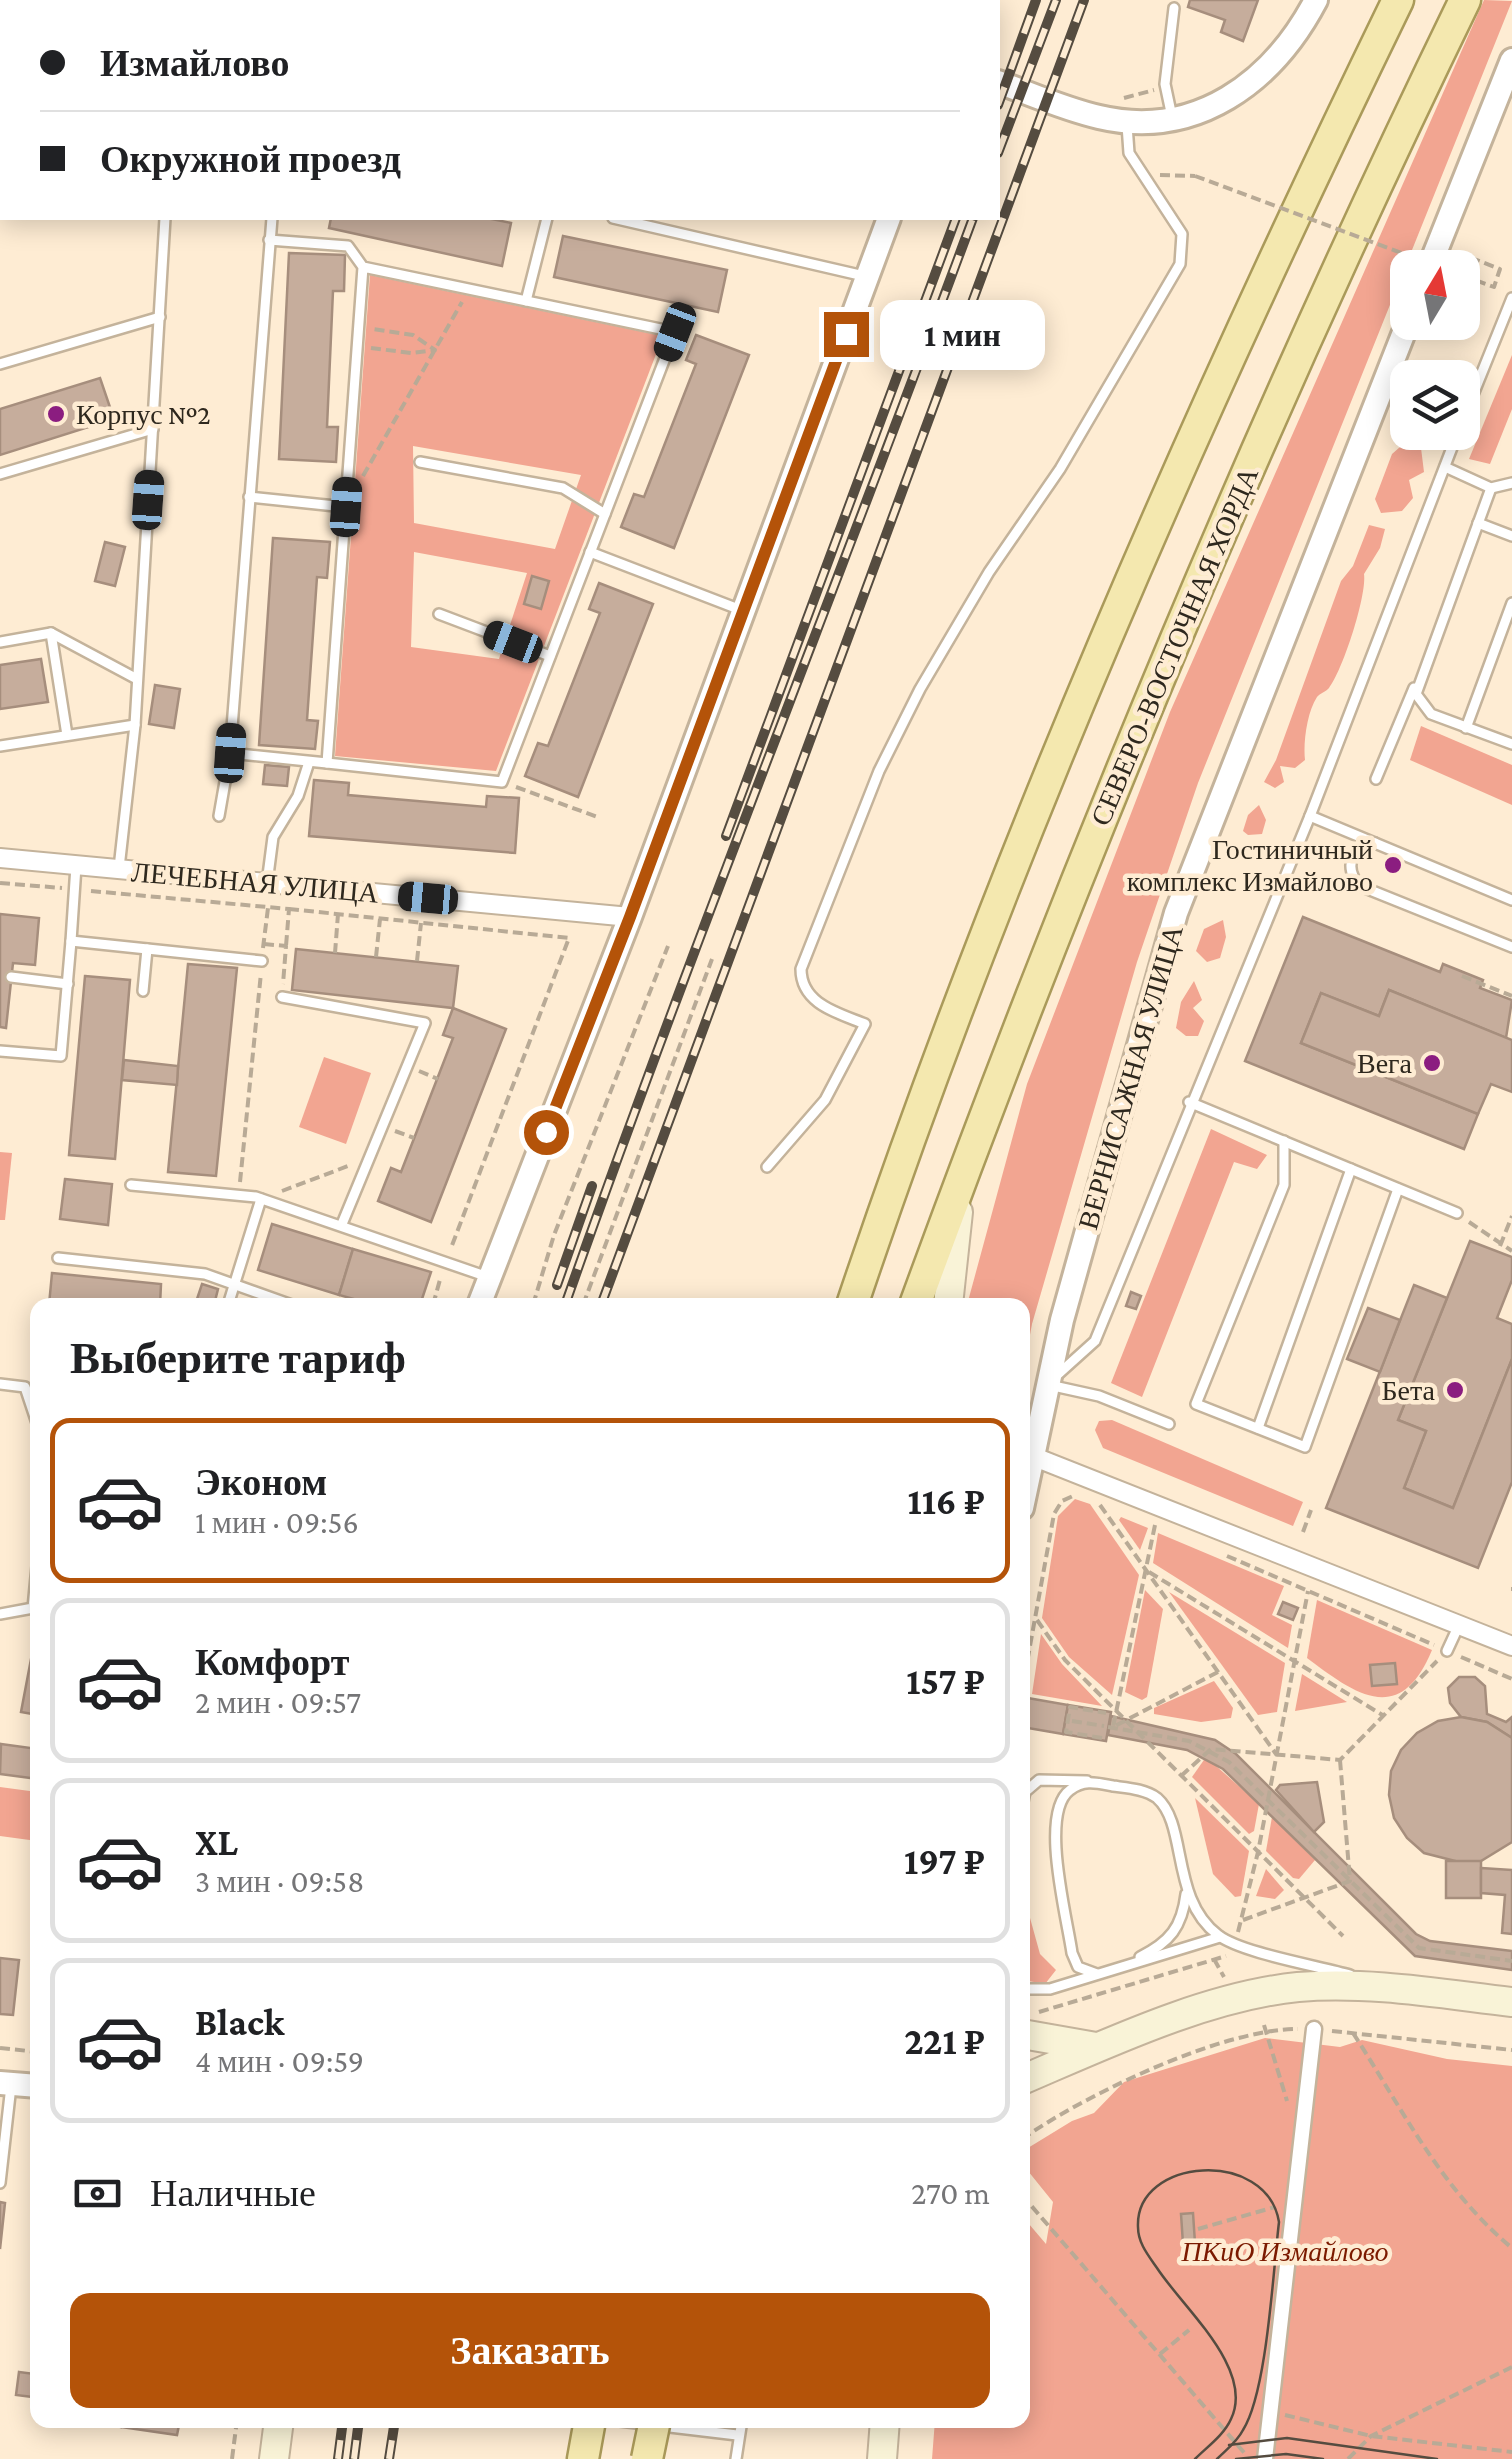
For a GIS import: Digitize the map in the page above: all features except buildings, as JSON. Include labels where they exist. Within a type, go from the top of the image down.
[{"type":"main road","points":[[854,1298],[931,1082],[1070,729],[1272,264],[1394,0]]},
{"type":"main road","name":"СЕВЕРО-ВОСТОЧНАЯ ХОРДА","points":[[919,1298],[1156,679],[1330,284],[1464,0]]},
{"type":"main road","points":[[949,1298],[965,1170]]},
{"type":"main road","points":[[1030,2077],[1098,2047],[1248,1996],[1298,1987],[1406,1990],[1512,2002]]},
{"type":"main road","points":[[1030,2035],[1098,2047]]},
{"type":"main road","points":[[274,2459],[278,2428]]},
{"type":"main road","points":[[582,2459],[588,2428]]},
{"type":"main road","points":[[647,2459],[653,2428]]},
{"type":"main road","points":[[882,2459],[884,2428]]},
{"type":"street","points":[[1000,83],[1098,117],[1126,122],[1172,120],[1218,106],[1246,89],[1277,58],[1316,0]]},
{"type":"street","points":[[1437,250],[1504,102],[1512,60]]},
{"type":"street","points":[[481,1298],[630,917],[888,220]]},
{"type":"street","name":"ВЕРНИСАЖНАЯ УЛИЦА","points":[[1030,1466],[1046,1385],[1176,913],[1401,340]]},
{"type":"street","name":"ЛЕЧЕБНАЯ УЛИЦА","points":[[0,858],[630,917]]},
{"type":"street","points":[[1032,1456],[1512,1646]]},
{"type":"street","points":[[1262,2459],[1271,2412],[1314,2029]]},
{"type":"lane","points":[[1172,120],[1164,84],[1174,8]]},
{"type":"lane","points":[[767,1167],[825,1100],[865,1024],[827,1009],[808,994],[801,983],[801,969],[879,770],[920,689],[989,572],[1060,469],[1180,264],[1182,234],[1129,153],[1126,122]]},
{"type":"lane","points":[[118,870],[135,724],[165,220]]},
{"type":"lane","points":[[219,816],[230,753],[272,220]]},
{"type":"lane","points":[[526,301],[546,220]]},
{"type":"lane","points":[[622,220],[866,277]]},
{"type":"lane","points":[[269,240],[348,246],[363,267],[326,764]]},
{"type":"lane","points":[[230,753],[502,782],[675,332],[363,267]]},
{"type":"lane","points":[[1480,378],[1511,301]]},
{"type":"lane","points":[[0,364],[160,317]]},
{"type":"lane","points":[[0,474],[153,429]]},
{"type":"lane","points":[[1046,1385],[1095,1341],[1310,816],[1451,450]]},
{"type":"lane","points":[[420,462],[564,488],[605,514]]},
{"type":"lane","points":[[1444,467],[1491,488],[1512,483]]},
{"type":"lane","points":[[1376,779],[1491,488]]},
{"type":"lane","points":[[249,497],[346,507]]},
{"type":"lane","points":[[1478,523],[1512,536]]},
{"type":"lane","points":[[590,552],[744,611]]},
{"type":"lane","points":[[1466,728],[1512,603]]},
{"type":"lane","points":[[438,614],[550,656]]},
{"type":"lane","points":[[0,642],[51,634],[137,678]]},
{"type":"lane","points":[[51,634],[67,736]]},
{"type":"lane","points":[[1417,680],[1416,694],[1424,709],[1512,744]]},
{"type":"lane","points":[[0,746],[135,724]]},
{"type":"lane","points":[[270,884],[273,838],[298,796],[309,762]]},
{"type":"lane","points":[[1310,816],[1512,900]]},
{"type":"lane","points":[[1375,843],[1362,846],[1352,858],[1351,873],[1360,886],[1512,947]]},
{"type":"lane","points":[[0,1051],[61,1056],[76,865]]},
{"type":"lane","points":[[72,941],[262,961]]},
{"type":"lane","points":[[143,990],[147,950]]},
{"type":"lane","points":[[11,977],[68,984]]},
{"type":"lane","points":[[282,997],[425,1023],[342,1224]]},
{"type":"lane","points":[[1190,1102],[1457,1213]]},
{"type":"lane","points":[[1284,1142],[1284,1185],[1196,1404],[1305,1447],[1398,1189]]},
{"type":"lane","points":[[1258,1428],[1351,1169]]},
{"type":"lane","points":[[131,1186],[261,1199],[488,1277]]},
{"type":"lane","points":[[230,1298],[261,1199]]},
{"type":"lane","points":[[58,1258],[206,1274],[271,1298]]},
{"type":"lane","points":[[0,1384],[26,1387],[30,1400]]},
{"type":"lane","points":[[1046,1385],[1098,1396],[1169,1424]]},
{"type":"lane","points":[[0,1614],[30,1609]]},
{"type":"lane","points":[[1448,1651],[1459,1625]]},
{"type":"lane","points":[[1030,1788],[1039,1780],[1090,1781],[1142,1791],[1156,1798],[1168,1818],[1186,1891],[1183,1918],[1173,1936],[1115,1969]]},
{"type":"lane","points":[[1090,1781],[1073,1787],[1060,1799],[1054,1830],[1072,1952],[1078,1967],[1097,1974]]},
{"type":"lane","points":[[1186,1891],[1220,1937]]},
{"type":"lane","points":[[1030,1989],[1050,1988],[1220,1937],[1406,1990]]},
{"type":"lane","points":[[0,2183],[6,2083]]},
{"type":"lane","points":[[683,2428],[737,2434]]},
{"type":"lane","points":[[736,2459],[739,2428]]},
{"type":"path","points":[[1129,153],[1158,175],[1195,176],[1394,250]]},
{"type":"path","points":[[1480,261],[1500,269],[1494,287],[1480,282]]},
{"type":"path","points":[[346,507],[469,289]]},
{"type":"path","points":[[359,327],[413,335],[435,350]]},
{"type":"path","points":[[357,346],[411,353],[435,350]]},
{"type":"path","points":[[502,782],[600,818]]},
{"type":"path","points":[[0,882],[569,938],[434,1298]]},
{"type":"path","points":[[270,884],[264,942],[286,946]]},
{"type":"path","points":[[282,997],[288,909]]},
{"type":"path","points":[[335,953],[338,914]]},
{"type":"path","points":[[376,958],[380,918]]},
{"type":"path","points":[[417,962],[421,922]]},
{"type":"path","points":[[535,1298],[554,1236],[668,946]]},
{"type":"path","points":[[585,1298],[712,958]]},
{"type":"path","points":[[239,1195],[262,961]]},
{"type":"path","points":[[1462,976],[1512,996]]},
{"type":"path","points":[[383,1127],[414,1138]]},
{"type":"path","points":[[261,1199],[371,1157]]},
{"type":"path","points":[[1457,1213],[1512,1251]]},
{"type":"path","points":[[1500,1246],[1512,1216]]},
{"type":"path","points":[[1030,1648],[1056,1506],[1068,1497],[1080,1496]]},
{"type":"path","points":[[1112,1508],[1098,1503],[1276,1754]]},
{"type":"path","points":[[1303,1532],[1311,1510]]},
{"type":"path","points":[[1140,1520],[1172,1532]]},
{"type":"path","points":[[1108,1726],[1116,1711],[1154,1525]]},
{"type":"path","points":[[1223,1554],[1512,1679]]},
{"type":"path","points":[[1146,1569],[1385,1717]]},
{"type":"path","points":[[1238,1932],[1258,1852],[1308,1591]]},
{"type":"path","points":[[1036,1617],[1065,1660],[1342,1936]]},
{"type":"path","points":[[1072,1720],[1211,1748],[1340,1760],[1448,1651]]},
{"type":"path","points":[[1108,1726],[1218,1672]]},
{"type":"path","points":[[1102,1738],[1066,1732],[1070,1707],[1106,1713]]},
{"type":"path","points":[[1182,1776],[1211,1748]]},
{"type":"path","points":[[1211,1748],[1268,1798],[1419,1948],[1512,1961]]},
{"type":"path","points":[[1340,1760],[1350,1881]]},
{"type":"path","points":[[1243,1920],[1350,1881]]},
{"type":"path","points":[[1030,2011],[1039,2012],[1226,1956]]},
{"type":"path","points":[[1264,2025],[1301,2148]]},
{"type":"path","points":[[1030,2134],[1071,2105],[1159,2066],[1268,2032],[1314,2029],[1512,2050]]},
{"type":"path","points":[[1353,2034],[1435,2168],[1476,2218],[1512,2248]]},
{"type":"path","points":[[0,2048],[30,2051]]},
{"type":"path","points":[[1198,2229],[1294,2202]]},
{"type":"path","points":[[1030,2204],[1244,2455],[1262,2459]]},
{"type":"path","points":[[1160,2354],[1190,2330]]},
{"type":"path","points":[[1348,2459],[1371,2436],[1512,2367]]},
{"type":"path","points":[[1271,2412],[1371,2436],[1512,2452]]},
{"type":"path","points":[[232,2459],[237,2428]]},
{"type":"green space","points":[[1484,0],[1512,1],[1412,250],[1390,250],[1390,305],[1198,783],[1137,962],[1030,1335],[1030,1298],[969,1298],[1027,1084],[1170,712]]},
{"type":"green space","points":[[370,275],[663,336],[496,771],[335,756]],"holes":[[[413,446],[581,475],[555,549],[414,523]],[[414,552],[527,573],[499,659],[411,647]],[[532,577],[549,581],[540,609],[524,604]]]},
{"type":"green space","points":[[1512,355],[1512,409],[1490,464],[1469,459],[1473,450],[1480,450],[1480,432]]},
{"type":"green space","points":[[1397,450],[1421,450],[1424,472],[1409,480],[1413,498],[1402,511],[1381,513],[1375,499]]},
{"type":"green space","points":[[1369,525],[1385,529],[1380,548],[1364,574],[1362,598],[1347,650],[1335,679],[1317,697],[1311,711],[1305,760],[1295,768],[1280,766],[1284,782],[1275,788],[1264,782],[1276,760],[1341,581],[1353,566]]},
{"type":"green space","points":[[1421,726],[1512,765],[1512,805],[1410,760]]},
{"type":"green space","points":[[1259,805],[1266,820],[1262,834],[1248,835],[1243,831],[1248,815]]},
{"type":"green space","points":[[1223,920],[1226,937],[1220,958],[1207,962],[1196,951],[1204,929]]},
{"type":"green space","points":[[1194,981],[1202,1000],[1193,1008],[1204,1021],[1198,1036],[1186,1036],[1176,1028],[1181,1002]]},
{"type":"green space","points":[[324,1057],[371,1073],[346,1144],[299,1127]]},
{"type":"green space","points":[[1211,1129],[1267,1155],[1257,1169],[1234,1162],[1142,1397],[1111,1383]]},
{"type":"green space","points":[[0,1152],[12,1153],[5,1220],[0,1220]]},
{"type":"green space","points":[[1112,1420],[1303,1502],[1293,1526],[1103,1448],[1095,1430],[1099,1421]]},
{"type":"green space","points":[[1075,1499],[1090,1504],[1139,1575],[1112,1695],[1069,1657],[1042,1618],[1058,1516]]},
{"type":"green space","points":[[1121,1517],[1148,1528],[1140,1550],[1119,1520]]},
{"type":"green space","points":[[1158,1533],[1284,1586],[1272,1615],[1292,1625],[1288,1648],[1153,1563]]},
{"type":"green space","points":[[1145,1590],[1163,1609],[1147,1697],[1142,1700],[1125,1692]]},
{"type":"green space","points":[[1169,1592],[1285,1663],[1277,1712],[1258,1715]]},
{"type":"green space","points":[[1317,1600],[1432,1650],[1419,1674],[1406,1689],[1376,1697],[1343,1683],[1307,1658]]},
{"type":"green space","points":[[1041,1634],[1062,1664],[1102,1706],[1032,1694]]},
{"type":"green space","points":[[1302,1674],[1347,1702],[1295,1711]]},
{"type":"green space","points":[[1214,1681],[1233,1708],[1231,1718],[1201,1722],[1154,1714],[1154,1708]]},
{"type":"green space","points":[[1206,1757],[1259,1804],[1254,1831],[1249,1834],[1192,1777]]},
{"type":"green space","points":[[0,1787],[30,1791],[30,1840],[0,1836]]},
{"type":"green space","points":[[1195,1798],[1249,1851],[1241,1896],[1235,1897],[1213,1874]]},
{"type":"green space","points":[[1272,1817],[1315,1860],[1299,1879],[1293,1878],[1266,1851]]},
{"type":"green space","points":[[1266,1869],[1284,1890],[1275,1899],[1256,1896]]},
{"type":"green space","points":[[1030,1918],[1040,1954],[1056,1970],[1045,1984],[1030,1981]]},
{"type":"green space","name":"ПКиО Измайлово","points":[[1265,2038],[1340,2047],[1362,2040],[1447,2059],[1512,2066],[1512,2459],[932,2459],[934,2428],[1030,2428],[1030,2225],[1046,2244],[1053,2202],[1030,2173],[1030,2147],[1072,2121],[1094,2113],[1124,2082]]},
{"type":"tram line","points":[[1195,2459],[1220,2436],[1231,2419],[1236,2400],[1233,2380],[1213,2340],[1147,2254],[1138,2227],[1143,2204],[1157,2186],[1178,2175],[1203,2170],[1228,2173],[1251,2182],[1269,2198],[1279,2222],[1258,2388],[1241,2434],[1217,2459]]},
{"type":"tram line","points":[[1229,2445],[1287,2438],[1437,2459]]},
{"type":"tram line","points":[[1236,2459],[1286,2454],[1323,2459]]},
{"type":"railway","points":[[1000,99],[1036,0]]},
{"type":"railway","points":[[1000,148],[1056,0]]},
{"type":"railway","points":[[604,1298],[1084,0]]},
{"type":"railway","points":[[726,836],[955,220]]},
{"type":"railway","points":[[568,1298],[664,1032],[972,220]]},
{"type":"railway","points":[[557,1285],[592,1186]]},
{"type":"railway","points":[[338,2459],[342,2428]]},
{"type":"railway","points":[[354,2459],[358,2428]]},
{"type":"railway","points":[[389,2459],[394,2428]]},
{"type":"place","name":"Корпус №2","points":[[56,414]]},
{"type":"place","name":"Гостиничный комплекс Измайлово","points":[[1393,865]]},
{"type":"place","name":"Вега","points":[[1432,1063]]},
{"type":"place","name":"Бета","points":[[1455,1390]]},
{"type":"route","points":[[546,1132],[846,334]]}]
